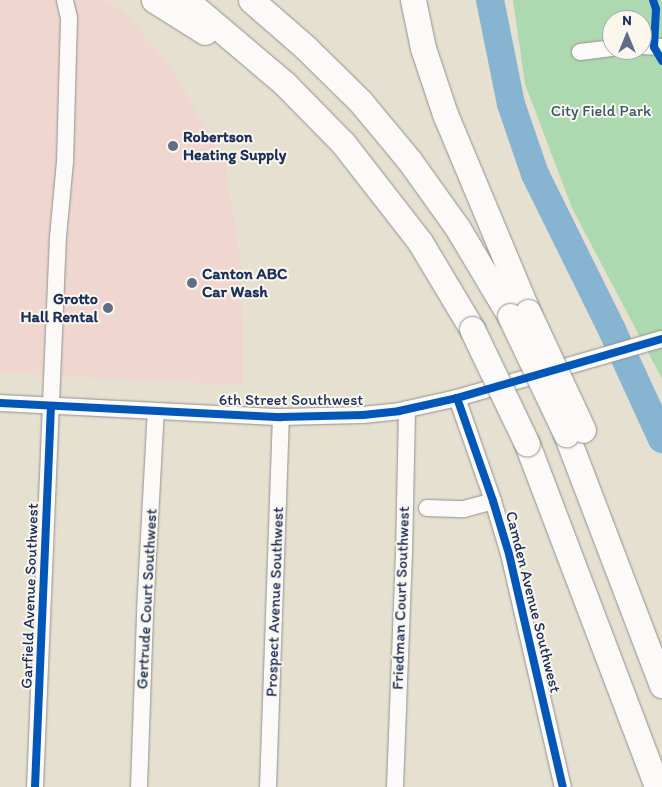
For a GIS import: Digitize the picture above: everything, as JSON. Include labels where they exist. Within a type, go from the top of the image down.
[{"type":"highway","points":[[154,0],[184,20],[257,60]]},
{"type":"highway","points":[[186,0],[257,60],[313,111],[375,181],[420,242],[472,329],[527,444],[657,787]]},
{"type":"highway","points":[[251,0],[339,80],[403,153],[519,314]]},
{"type":"highway","points":[[413,0],[423,48],[445,114],[519,314],[574,432],[662,685]]},
{"type":"street","name":"Garfield Avenue Southwest","points":[[35,787],[58,236],[65,162],[69,18],[64,0]]},
{"type":"street","points":[[580,52],[602,49]]},
{"type":"street","name":"6th Street Southwest","points":[[0,403],[281,417],[363,415],[406,409],[457,398],[591,361],[658,340]]},
{"type":"street","name":"Camden Avenue Southwest","points":[[457,398],[493,501],[509,554],[562,787]]},
{"type":"street","name":"Friedman Court Southwest","points":[[395,787],[404,554],[406,409]]},
{"type":"street","name":"Gertrude Court Southwest","points":[[139,787],[145,611],[156,411]]},
{"type":"street","name":"Prospect Avenue Southwest","points":[[268,787],[281,417]]},
{"type":"street","points":[[427,508],[464,509],[493,501]]},
{"type":"shaded area","points":[[0,0],[105,0],[128,16],[173,70],[225,163],[241,262],[243,385],[0,373]]},
{"type":"green space","name":"City Field Park","points":[[513,0],[662,0],[662,379],[572,208],[525,84]]},
{"type":"waterway","points":[[490,0],[511,104],[535,174],[612,330],[662,439]]},
{"type":"cycle path","points":[[653,0],[656,9],[654,47],[662,61]]},
{"type":"cycle path","points":[[0,403],[281,417],[363,415],[399,411],[457,398],[662,339]]},
{"type":"cycle path","points":[[457,398],[493,501],[509,554],[563,787]]},
{"type":"cycle path","points":[[35,787],[51,406]]},
{"type":"place","name":"Robertson Heating Supply","points":[[173,146]]},
{"type":"place","name":"Canton ABC Car Wash","points":[[192,283]]},
{"type":"place","name":"Grotto Hall Rental","points":[[108,308]]}]
